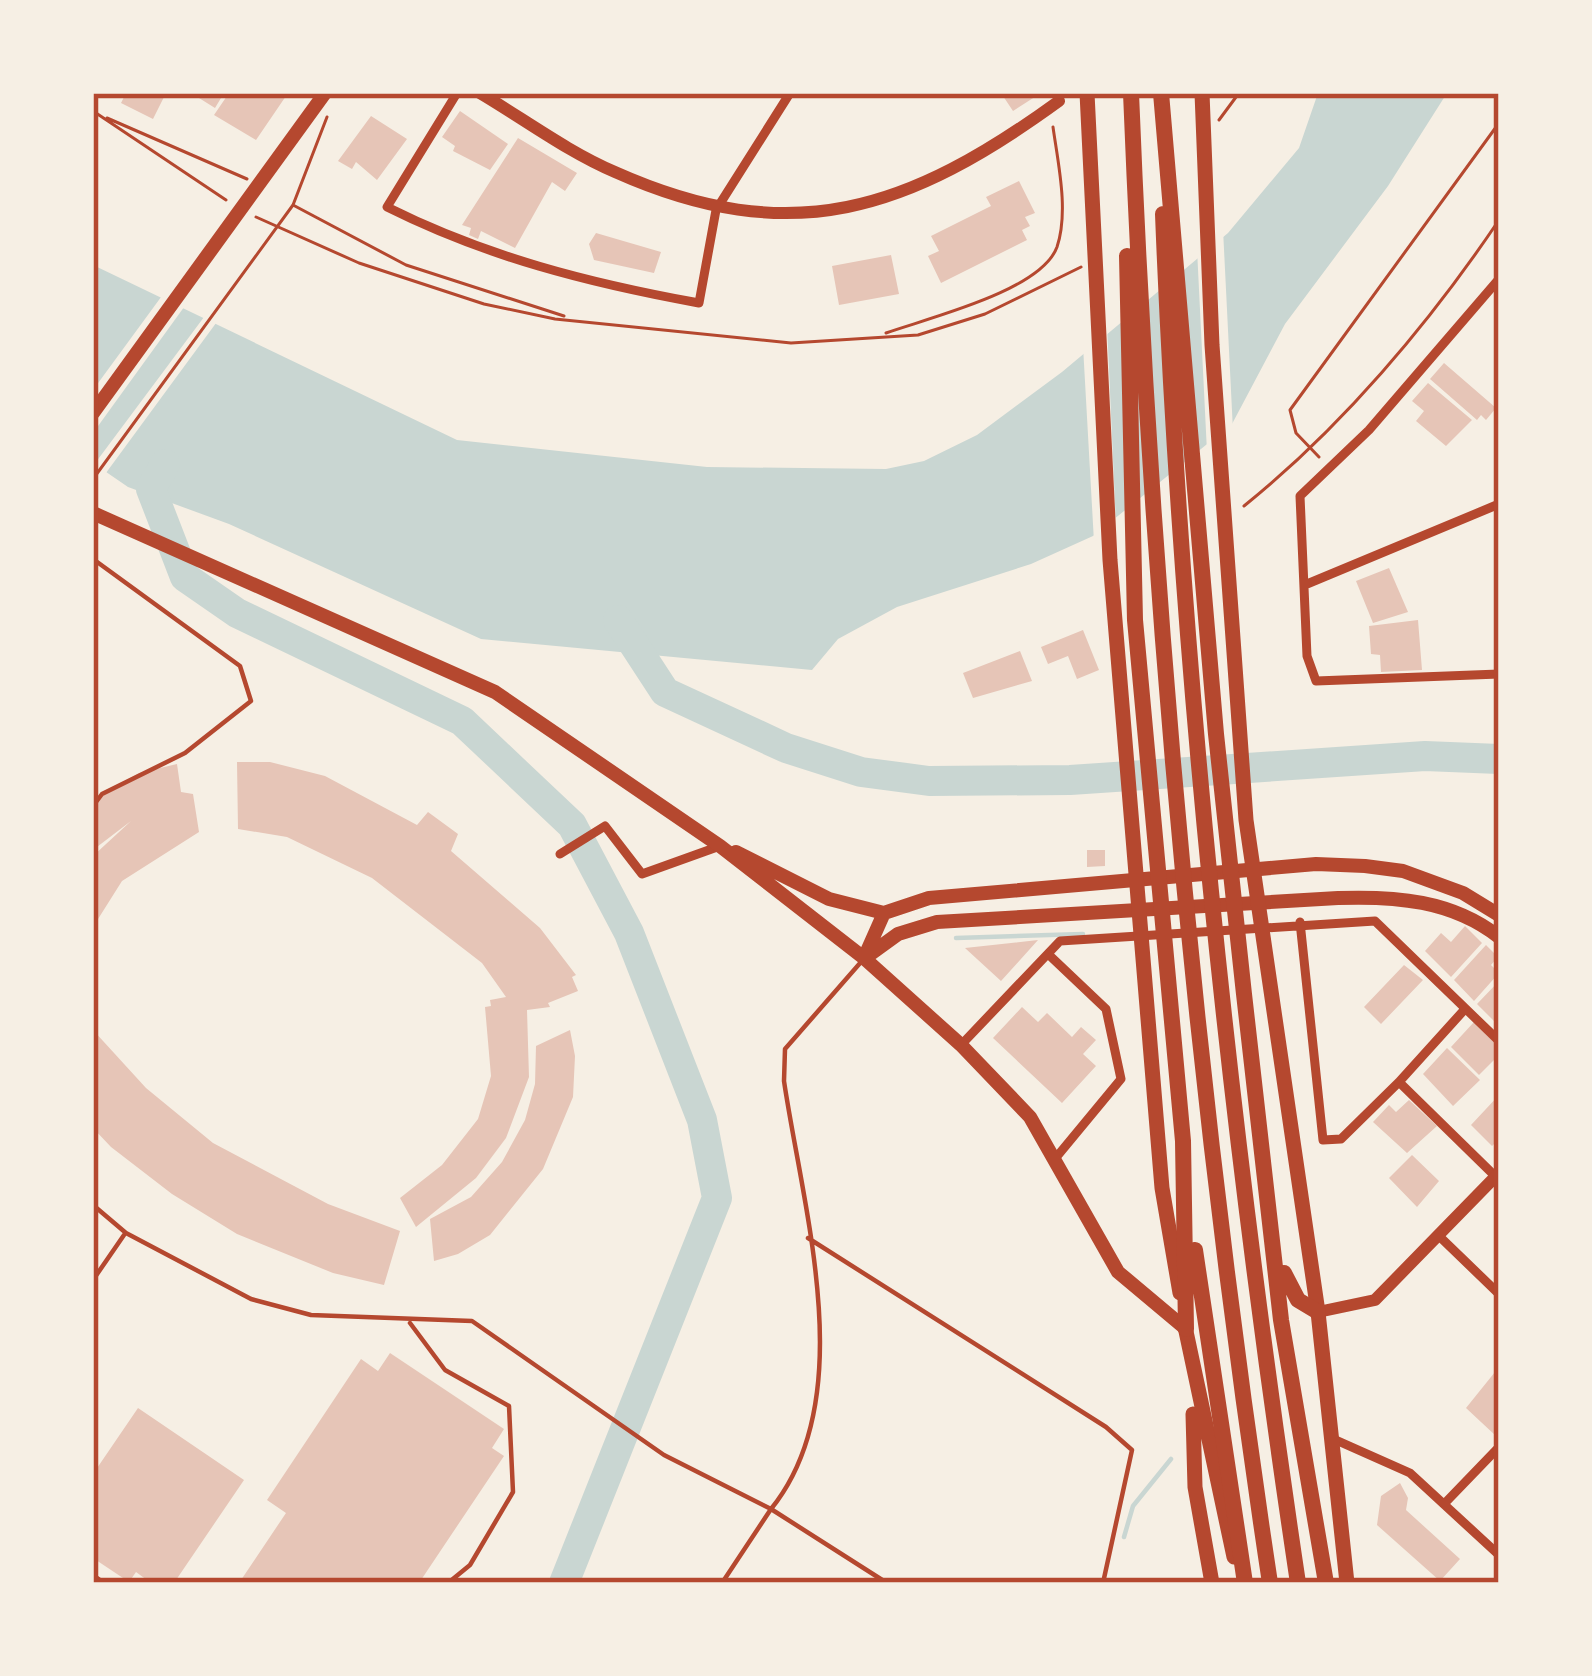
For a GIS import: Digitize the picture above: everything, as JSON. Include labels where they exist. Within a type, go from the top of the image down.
[{"type":"highway","points":[[1087,93],[1110,560],[1145,1001],[1162,1189],[1192,1379],[1195,1487],[1212,1583]]},
{"type":"highway","points":[[1130,93],[1127,379],[1135,620],[1186,1190],[1243,1583]]},
{"type":"highway","points":[[1130,93],[1145,412],[1176,830],[1204,1103],[1270,1583]]},
{"type":"highway","points":[[1160,93],[1216,734],[1244,994],[1281,1321],[1326,1583]]},
{"type":"highway","points":[[1160,93],[1168,348],[1202,829],[1231,1094],[1298,1583]]},
{"type":"highway","points":[[1202,93],[1225,557],[1246,820],[1318,1312],[1347,1583]]},
{"type":"highway","points":[[1186,1190],[1186,1329]]},
{"type":"highway","points":[[1276,1249],[1289,1288],[1318,1312]]},
{"type":"highway","points":[[1192,1379],[1243,1583]]},
{"type":"main road","points":[[93,413],[325,93]]},
{"type":"main road","points":[[93,513],[495,692],[721,845],[865,958],[962,1045],[1030,1117],[1118,1272],[1186,1329]]},
{"type":"main road","points":[[721,845],[829,899],[884,913],[928,898],[1316,864],[1402,872],[1463,893],[1499,915]]},
{"type":"main road","points":[[865,958],[898,934],[937,922],[1391,896],[1440,906],[1499,937]]},
{"type":"main road","points":[[865,958],[884,913]]},
{"type":"street","points":[[457,93],[387,207],[476,249],[588,283],[699,303],[716,210],[790,93]]},
{"type":"street","points":[[479,93],[612,171],[716,210],[777,214],[858,208],[921,187],[974,160],[1059,101]]},
{"type":"street","points":[[1499,279],[1369,430],[1300,496],[1307,656],[1316,681],[1499,674]]},
{"type":"street","points":[[1307,584],[1499,504]]},
{"type":"street","points":[[560,854],[604,826],[642,874],[721,845]]},
{"type":"street","points":[[962,1045],[1060,941],[1300,922],[1375,921],[1499,1041]]},
{"type":"street","points":[[1300,922],[1323,1140],[1341,1139],[1465,1009]]},
{"type":"street","points":[[1048,954],[1106,1009],[1121,1079],[1054,1160]]},
{"type":"street","points":[[1318,1312],[1375,1300],[1497,1175],[1399,1082]]},
{"type":"street","points":[[1438,1236],[1499,1294]]},
{"type":"street","points":[[1329,1437],[1410,1473],[1499,1555]]},
{"type":"street","points":[[1445,1503],[1499,1448]]},
{"type":"lane","points":[[93,559],[240,666],[251,701],[185,753],[102,794],[93,806]]},
{"type":"lane","points":[[722,1583],[802,1457],[824,1348],[784,1081],[785,1049],[865,958]]},
{"type":"lane","points":[[93,1205],[126,1233],[251,1299],[311,1316],[472,1321],[664,1455],[771,1509],[887,1583]]},
{"type":"lane","points":[[93,1280],[126,1233]]},
{"type":"lane","points":[[808,1238],[1106,1427],[1132,1450],[1103,1583]]},
{"type":"lane","points":[[409,1320],[445,1370],[509,1406],[513,1492],[470,1565],[448,1583]]},
{"type":"lane","points":[[93,1575],[104,1583]]},
{"type":"path","points":[[1207,137],[1240,93]]},
{"type":"path","points":[[94,111],[256,189]]},
{"type":"path","points":[[94,111],[233,205]]},
{"type":"path","points":[[93,478],[293,205],[329,112]]},
{"type":"path","points":[[1324,461],[1296,434],[1290,410],[1499,123]]},
{"type":"path","points":[[879,336],[996,293],[1046,264],[1058,245],[1061,192],[1053,127]]},
{"type":"path","points":[[293,205],[406,265],[572,319]]},
{"type":"path","points":[[249,213],[359,262],[460,298],[700,337],[791,343],[918,335],[985,314],[1075,272],[1089,260]]},
{"type":"path","points":[[1244,506],[1309,447],[1436,307],[1499,220]]},
{"type":"shaded area","points":[[1318,93],[1447,93],[1388,186],[1285,324],[1232,424],[1093,536],[1031,564],[897,607],[838,639],[812,670],[481,639],[229,524],[128,487],[93,463],[93,265],[457,440],[707,467],[886,469],[924,461],[977,435],[1062,372],[1228,233],[1299,148]]},
{"type":"pier","points":[[1223,229],[1233,431],[1207,452],[1197,249]]},
{"type":"pier","points":[[164,293],[187,303],[93,433],[93,390]]},
{"type":"pier","points":[[207,313],[219,319],[103,477],[93,466]]},
{"type":"pier","points":[[1107,325],[1116,525],[1094,542],[1083,346]]},
{"type":"building","points":[[126,93],[166,93],[153,119],[121,103]]},
{"type":"building","points":[[191,93],[224,93],[215,108]]},
{"type":"building","points":[[229,93],[286,96],[256,140],[214,115]]},
{"type":"building","points":[[1001,93],[1041,93],[1013,111]]},
{"type":"building","points":[[460,111],[508,144],[490,170],[453,151],[455,146],[442,137]]},
{"type":"building","points":[[371,116],[407,139],[377,180],[356,162],[352,169],[338,161]]},
{"type":"building","points":[[518,138],[577,173],[565,191],[552,182],[515,248],[481,231],[478,239],[469,235],[471,228],[462,225]]},
{"type":"building","points":[[1019,181],[1035,213],[1025,217],[1030,226],[1022,230],[1027,240],[941,283],[928,256],[939,251],[931,236],[991,206],[986,197]]},
{"type":"building","points":[[596,233],[661,252],[654,273],[594,260],[589,244]]},
{"type":"building","points":[[891,255],[899,294],[839,305],[832,266]]},
{"type":"building","points":[[1444,363],[1496,408],[1486,420],[1481,415],[1477,420],[1430,379]]},
{"type":"building","points":[[1428,383],[1472,420],[1446,446],[1416,421],[1424,411],[1412,401]]},
{"type":"building","points":[[1389,568],[1408,612],[1373,623],[1356,581]]},
{"type":"building","points":[[1418,620],[1422,670],[1381,672],[1380,655],[1371,654],[1369,626]]},
{"type":"building","points":[[1083,630],[1099,670],[1077,679],[1068,656],[1048,664],[1041,647]]},
{"type":"building","points":[[1020,651],[1032,681],[973,698],[963,673]]},
{"type":"building","points":[[237,762],[270,762],[325,776],[417,825],[428,812],[458,834],[451,851],[540,928],[576,975],[572,977],[578,991],[548,1003],[550,1007],[527,1010],[529,1077],[506,1138],[476,1178],[416,1227],[400,1198],[442,1165],[478,1119],[491,1076],[485,1007],[491,1006],[490,1000],[506,997],[482,963],[372,878],[287,837],[238,829]]},
{"type":"building","points":[[177,764],[181,792],[193,794],[199,832],[122,881],[93,927],[93,856],[131,821],[93,850],[93,799],[139,773]]},
{"type":"building","points":[[1087,850],[1105,850],[1105,866],[1087,867]]},
{"type":"building","points":[[1465,926],[1482,943],[1451,977],[1425,951],[1441,933],[1451,942]]},
{"type":"building","points":[[1038,940],[1001,981],[965,948]]},
{"type":"building","points":[[1486,945],[1498,957],[1491,965],[1499,973],[1474,1001],[1454,980]]},
{"type":"building","points":[[1404,965],[1423,980],[1381,1024],[1364,1007]]},
{"type":"building","points":[[1499,981],[1499,1026],[1477,1004]]},
{"type":"building","points":[[1022,1007],[1038,1022],[1047,1013],[1072,1037],[1081,1027],[1096,1040],[1083,1054],[1096,1066],[1062,1103],[993,1038]]},
{"type":"building","points":[[1474,1022],[1499,1046],[1499,1055],[1479,1075],[1451,1047]]},
{"type":"building","points":[[93,1030],[146,1088],[213,1143],[328,1204],[400,1231],[384,1285],[333,1273],[237,1234],[172,1194],[111,1147],[93,1128]]},
{"type":"building","points":[[570,1030],[575,1056],[573,1097],[543,1169],[490,1235],[458,1254],[434,1261],[430,1219],[471,1197],[502,1162],[525,1120],[535,1084],[536,1046]]},
{"type":"building","points":[[1447,1048],[1480,1080],[1453,1106],[1423,1074]]},
{"type":"building","points":[[1499,1095],[1499,1139],[1492,1146],[1471,1125]]},
{"type":"building","points":[[1409,1100],[1437,1126],[1407,1153],[1373,1122],[1389,1105],[1396,1112]]},
{"type":"building","points":[[1412,1155],[1439,1181],[1417,1207],[1389,1178]]},
{"type":"building","points":[[390,1353],[504,1429],[492,1448],[504,1456],[419,1583],[239,1583],[286,1513],[267,1500],[361,1359],[378,1371]]},
{"type":"building","points":[[1499,1367],[1499,1432],[1496,1436],[1466,1408]]},
{"type":"building","points":[[138,1408],[244,1480],[174,1583],[151,1583],[136,1572],[129,1582],[93,1558],[93,1474]]},
{"type":"building","points":[[1400,1483],[1408,1498],[1406,1510],[1460,1559],[1440,1581],[1377,1525],[1381,1496]]},
{"type":"waterway","points":[[165,464],[151,489],[185,577],[237,613],[462,721],[572,825],[629,933],[702,1120],[717,1198],[564,1583]]},
{"type":"waterway","points":[[618,620],[665,692],[786,748],[861,772],[929,781],[1070,780],[1425,756],[1499,759]]},
{"type":"waterway","points":[[956,938],[1083,934]]},
{"type":"waterway","points":[[1124,1537],[1133,1506],[1171,1459]]}]
